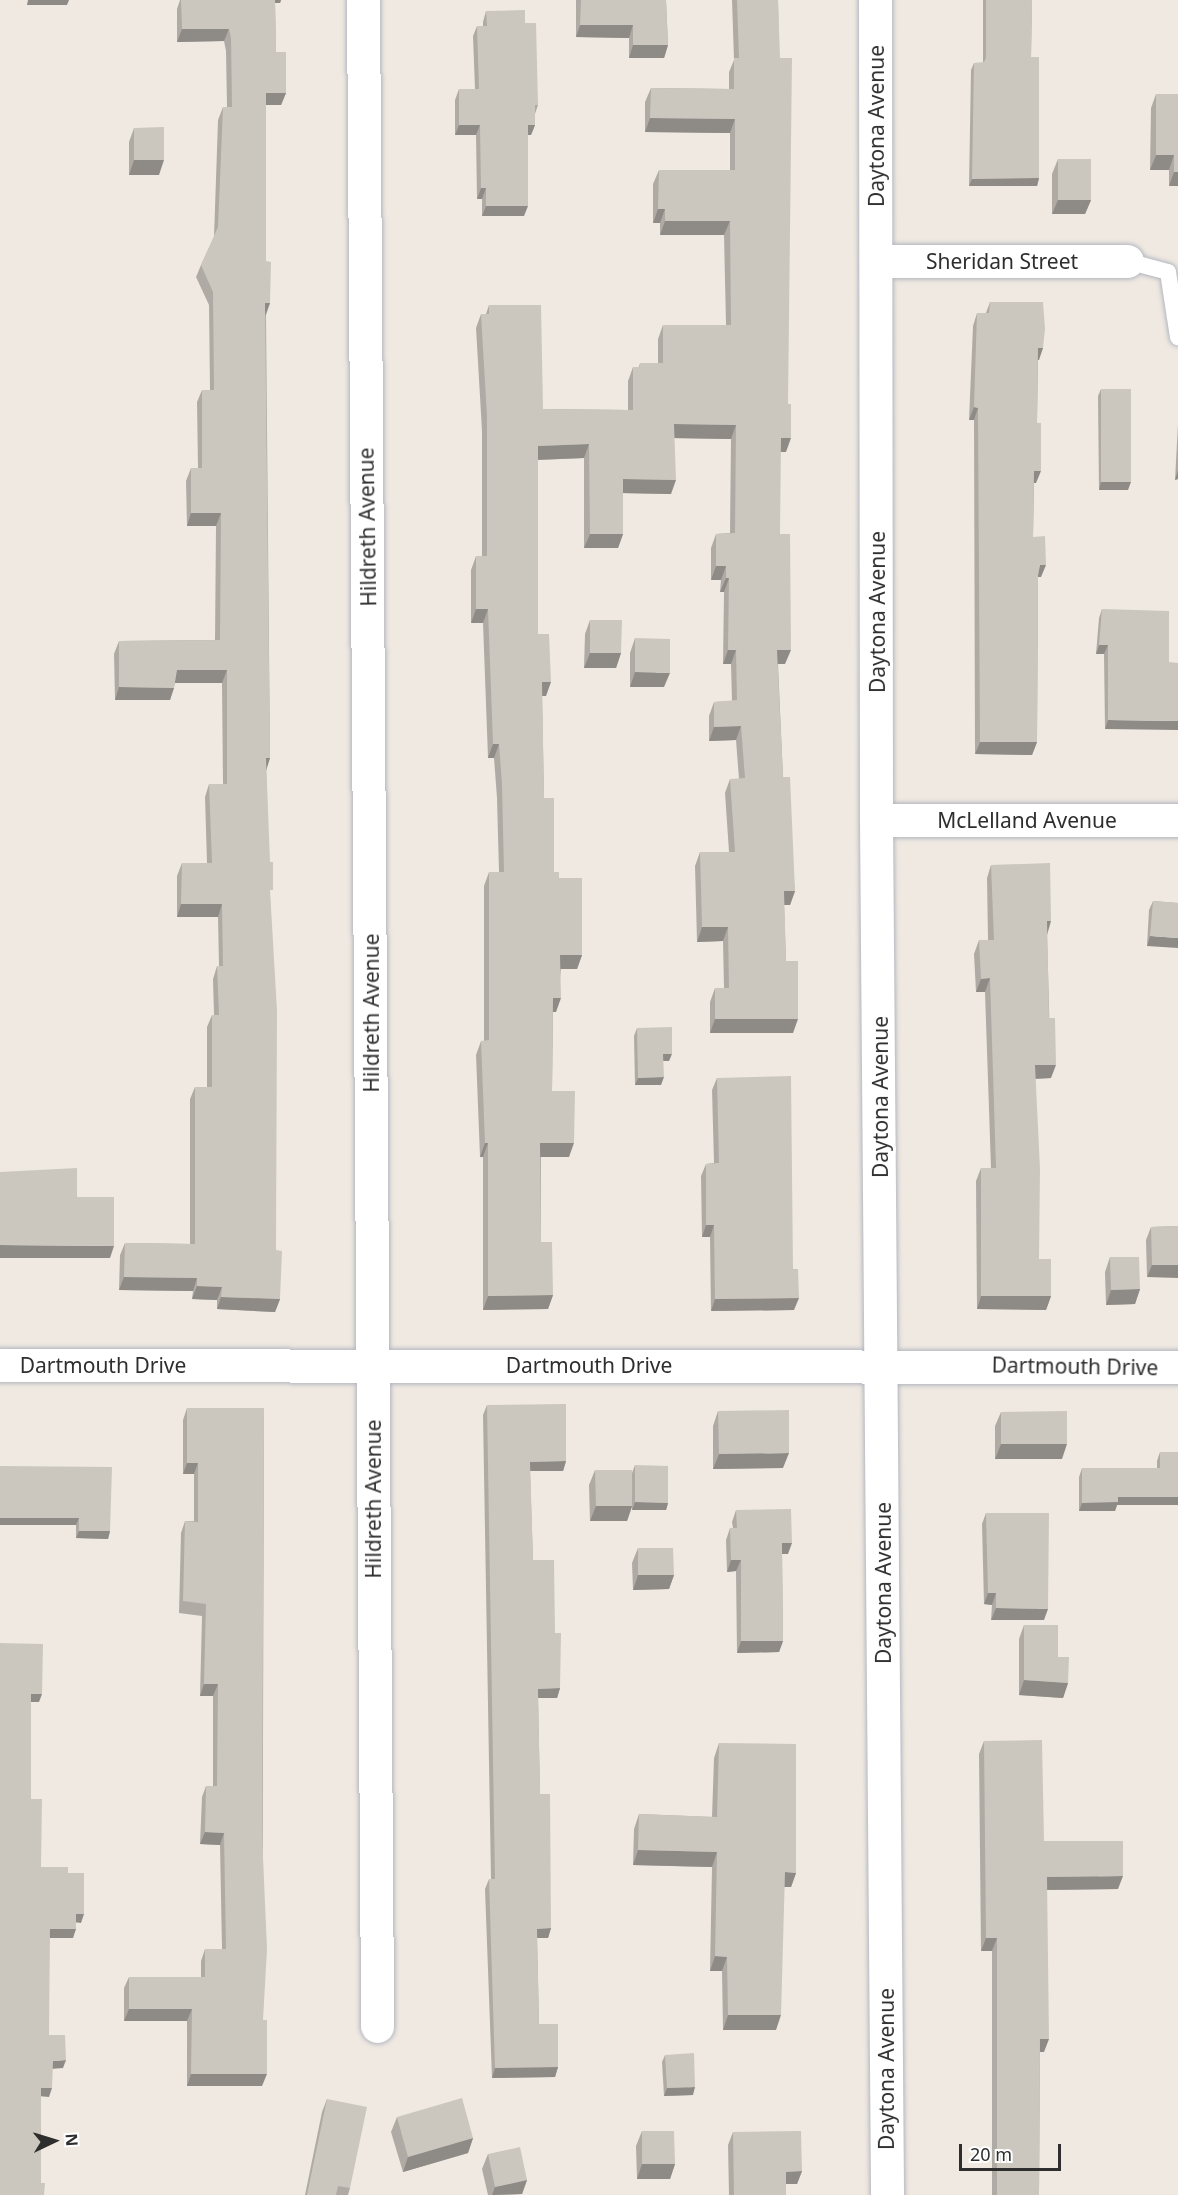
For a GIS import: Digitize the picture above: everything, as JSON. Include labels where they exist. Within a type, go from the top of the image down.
[{"type":"street","name":"Hildreth Avenue","points":[[363,0],[376,2026]]},
{"type":"street","name":"Daytona Avenue","points":[[874,0],[877,261],[876,820],[887,2195]]},
{"type":"street","name":"Sheridan Street","points":[[877,261],[1127,261]]},
{"type":"street","name":"McLelland Avenue","points":[[876,820],[1178,820]]},
{"type":"street","name":"Dartmouth Drive","points":[[0,1365],[881,1364],[1178,1367]]},
{"type":"lane","points":[[1127,261],[1168,272],[1178,337]]},
{"type":"building","points":[[181,0],[275,0],[276,52],[286,52],[286,93],[266,93],[266,261],[271,262],[270,303],[265,303],[270,758],[266,758],[270,862],[273,862],[273,890],[270,890],[277,1011],[276,1250],[282,1251],[280,1299],[221,1297],[222,1287],[197,1286],[197,1278],[124,1277],[125,1243],[195,1244],[195,1087],[212,1087],[212,1015],[219,1015],[217,966],[223,966],[222,904],[181,904],[182,863],[212,863],[209,784],[227,784],[227,670],[177,670],[174,688],[119,687],[119,641],[220,640],[221,513],[191,513],[191,468],[202,468],[202,390],[214,390],[213,292],[201,265],[218,227],[223,107],[232,107],[231,38],[229,29],[182,29]]},
{"type":"building","points":[[581,0],[666,0],[668,45],[633,45],[633,25],[580,25]]},
{"type":"building","points":[[737,0],[778,0],[780,58],[792,58],[788,404],[791,404],[791,438],[781,438],[780,534],[790,534],[791,650],[777,650],[783,777],[790,777],[795,891],[784,891],[786,961],[798,961],[798,1019],[715,1019],[715,988],[729,988],[728,927],[702,927],[700,852],[735,852],[730,779],[745,778],[741,726],[714,727],[714,702],[737,700],[736,650],[728,650],[729,578],[726,578],[726,566],[716,566],[716,534],[735,533],[736,425],[674,424],[676,480],[623,479],[623,534],[590,534],[589,444],[538,446],[538,634],[549,634],[551,682],[542,682],[544,798],[554,798],[554,872],[559,872],[559,878],[582,878],[582,955],[560,955],[561,998],[553,998],[552,1091],[575,1091],[574,1143],[540,1143],[541,1242],[552,1242],[553,1295],[488,1296],[488,1143],[485,1143],[481,1041],[489,1040],[489,872],[504,872],[502,784],[499,744],[493,744],[488,609],[476,609],[476,556],[487,556],[487,417],[481,314],[489,314],[489,305],[541,305],[543,409],[633,410],[633,367],[640,367],[640,363],[663,363],[663,325],[731,325],[730,221],[665,221],[665,209],[658,209],[659,170],[735,170],[735,119],[650,118],[651,88],[734,89],[734,58],[739,58]]},
{"type":"building","points":[[986,0],[1032,0],[1031,57],[1039,57],[1039,178],[972,179],[974,63],[984,62],[986,58]]},
{"type":"building","points":[[525,10],[525,23],[536,23],[538,105],[535,105],[535,125],[528,125],[528,206],[486,206],[486,188],[481,188],[480,125],[459,125],[459,89],[479,89],[477,26],[487,26],[486,11]]},
{"type":"building","points":[[1156,94],[1178,94],[1178,172],[1174,172],[1174,155],[1156,155]]},
{"type":"building","points":[[164,127],[164,160],[134,160],[134,128]]},
{"type":"building","points":[[1058,159],[1091,159],[1091,200],[1058,200]]},
{"type":"building","points":[[990,302],[1043,302],[1045,329],[1043,348],[1038,348],[1037,423],[1041,423],[1041,471],[1034,471],[1033,537],[1045,536],[1046,565],[1040,565],[1038,576],[1037,742],[980,742],[978,408],[974,407],[977,313],[989,313]]},
{"type":"building","points":[[1101,389],[1131,389],[1131,482],[1101,482]]},
{"type":"building","points":[[1102,609],[1169,611],[1169,662],[1178,663],[1178,721],[1108,720],[1108,645],[1099,645]]},
{"type":"building","points":[[590,620],[622,620],[621,653],[590,653]]},
{"type":"building","points":[[635,638],[670,639],[670,673],[635,672]]},
{"type":"building","points":[[1050,863],[1051,921],[1047,921],[1049,1018],[1055,1018],[1056,1065],[1035,1065],[1040,1169],[1039,1259],[1051,1259],[1051,1296],[981,1296],[981,1168],[996,1168],[990,978],[981,979],[979,940],[994,940],[991,865]]},
{"type":"building","points":[[1153,901],[1178,903],[1178,938],[1150,936]]},
{"type":"building","points":[[672,1027],[672,1054],[663,1054],[664,1077],[638,1078],[637,1028]]},
{"type":"building","points":[[791,1076],[793,1269],[798,1269],[799,1298],[715,1299],[714,1225],[706,1225],[706,1164],[719,1163],[717,1078]]},
{"type":"building","points":[[77,1168],[77,1197],[114,1197],[114,1246],[0,1245],[0,1172]]},
{"type":"building","points":[[1178,1226],[1178,1265],[1152,1265],[1151,1227]]},
{"type":"building","points":[[1110,1257],[1139,1257],[1140,1289],[1111,1290]]},
{"type":"building","points":[[566,1404],[566,1461],[530,1462],[533,1560],[554,1560],[555,1633],[561,1633],[560,1688],[538,1689],[540,1794],[550,1794],[551,1928],[537,1929],[539,2024],[558,2024],[558,2067],[495,2068],[489,1879],[495,1879],[487,1405]]},
{"type":"building","points":[[187,1408],[264,1408],[262,1834],[267,1949],[263,2020],[267,2020],[267,2074],[191,2074],[192,2009],[129,2009],[129,1977],[205,1977],[205,1949],[226,1949],[224,1833],[205,1832],[206,1786],[217,1786],[218,1684],[204,1684],[206,1604],[183,1601],[185,1521],[198,1522],[198,1463],[187,1463]]},
{"type":"building","points":[[789,1410],[789,1453],[719,1454],[718,1411]]},
{"type":"building","points":[[1067,1411],[1067,1444],[1001,1444],[1001,1412]]},
{"type":"building","points":[[1160,1452],[1178,1452],[1178,1497],[1118,1497],[1118,1502],[1082,1503],[1082,1468],[1160,1468]]},
{"type":"building","points":[[635,1465],[668,1466],[668,1503],[635,1502]]},
{"type":"building","points":[[0,1466],[112,1467],[110,1531],[79,1531],[79,1518],[0,1518]]},
{"type":"building","points":[[595,1470],[632,1470],[632,1506],[596,1506]]},
{"type":"building","points":[[791,1509],[792,1543],[782,1543],[783,1641],[741,1641],[741,1560],[731,1560],[730,1528],[737,1528],[736,1510]]},
{"type":"building","points":[[986,1513],[1049,1513],[1048,1609],[996,1608],[996,1593],[988,1593]]},
{"type":"building","points":[[638,1548],[673,1548],[674,1575],[638,1575]]},
{"type":"building","points":[[1024,1625],[1058,1625],[1058,1657],[1069,1657],[1068,1683],[1024,1680]]},
{"type":"building","points":[[0,1643],[43,1644],[42,1694],[31,1694],[31,1799],[42,1799],[41,1867],[68,1867],[68,1873],[84,1873],[84,1914],[76,1914],[76,1929],[50,1929],[49,2035],[65,2035],[66,2060],[53,2061],[52,2088],[41,2088],[41,2183],[45,2183],[44,2195],[0,2195]]},
{"type":"building","points":[[1042,1740],[1044,1841],[1123,1841],[1123,1876],[1047,1877],[1049,2039],[1040,2039],[1039,2195],[997,2195],[997,1938],[986,1938],[984,1741]]},
{"type":"building","points":[[719,1743],[796,1744],[796,1873],[785,1872],[781,2015],[728,2015],[727,1957],[715,1956],[717,1852],[638,1850],[639,1814],[717,1817]]},
{"type":"building","points":[[694,2053],[695,2087],[667,2088],[665,2055]]},
{"type":"building","points":[[462,2098],[473,2138],[408,2157],[397,2117]]},
{"type":"building","points":[[327,2099],[367,2107],[350,2188],[338,2186],[336,2195],[307,2195]]},
{"type":"building","points":[[642,2131],[674,2131],[675,2164],[642,2164]]},
{"type":"building","points":[[801,2131],[802,2171],[786,2172],[786,2195],[734,2195],[733,2132]]},
{"type":"building","points":[[520,2147],[527,2180],[495,2187],[488,2154]]}]
